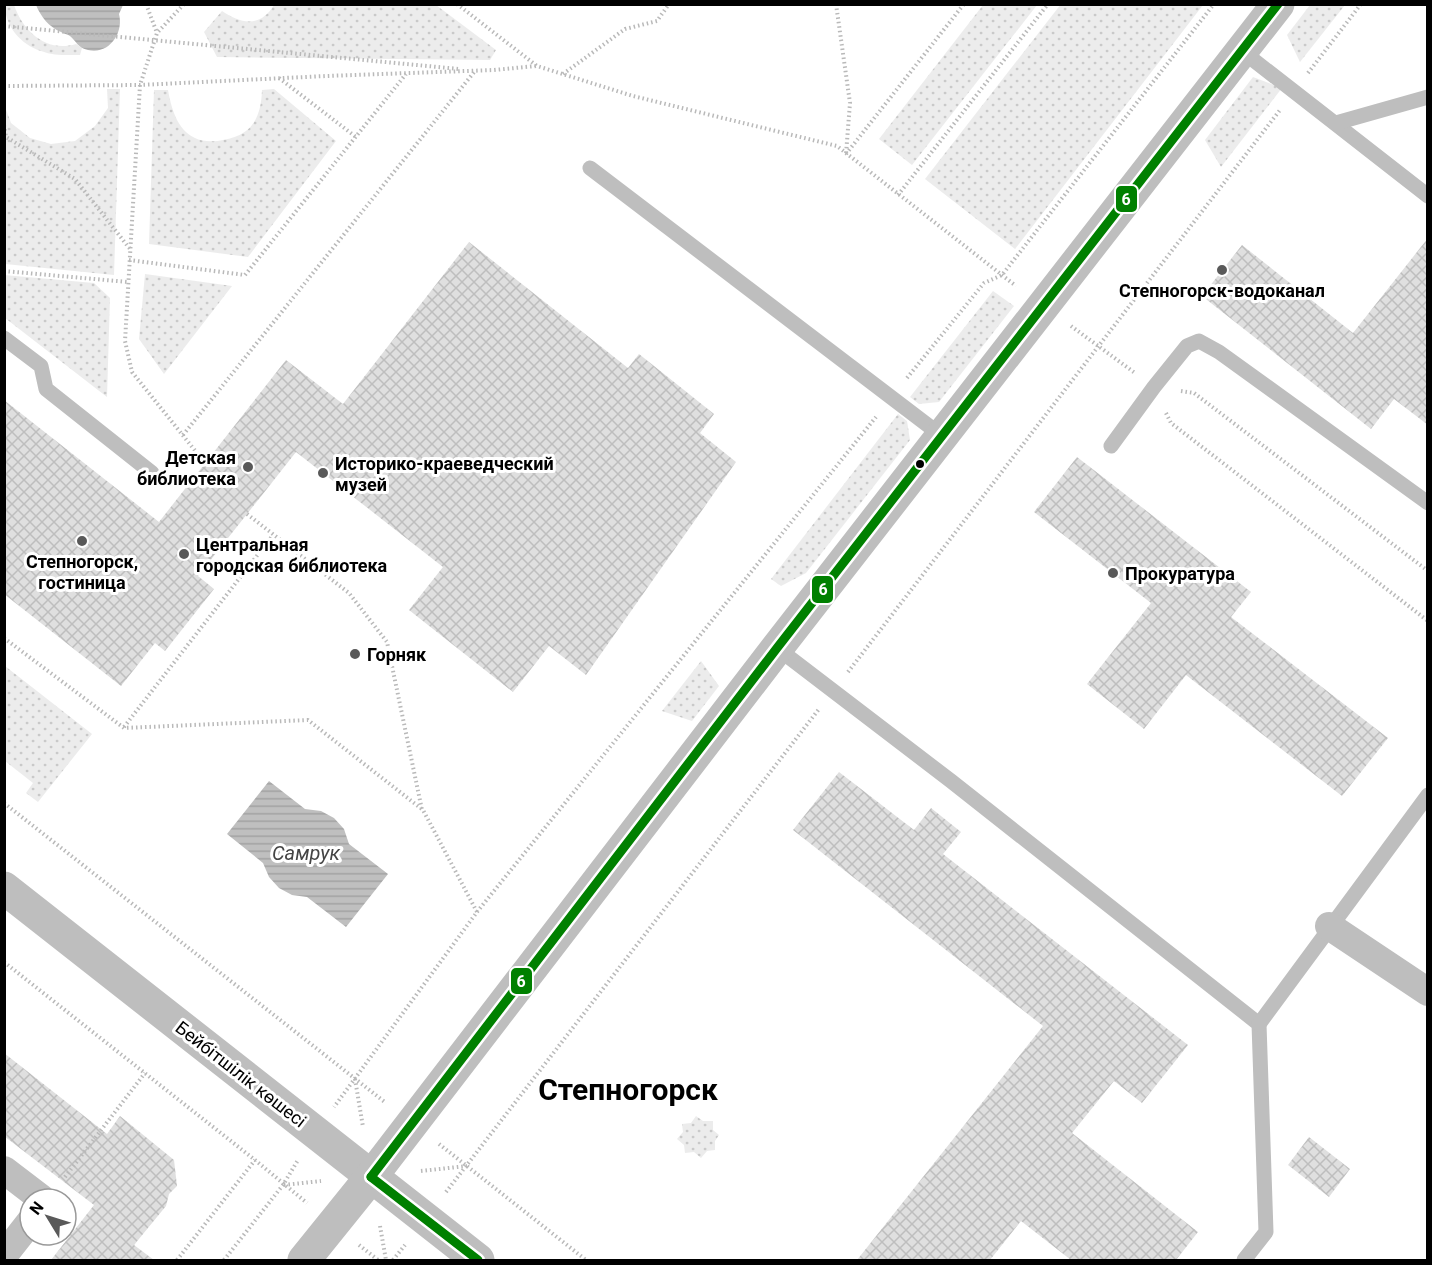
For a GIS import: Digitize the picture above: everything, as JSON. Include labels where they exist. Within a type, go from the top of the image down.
[{"type":"street","points":[[304,1260],[371,1177],[777,648],[1278,4]]},
{"type":"street","name":"Бейбітшілік көшесі","points":[[4,888],[478,1260]]},
{"type":"street","points":[[1329,926],[1428,992]]},
{"type":"street","points":[[4,1170],[26,1187]]},
{"type":"street","points":[[4,1255],[18,1237]]},
{"type":"lane","points":[[1242,51],[1428,196]]},
{"type":"lane","points":[[1336,123],[1428,97]]},
{"type":"lane","points":[[590,168],[942,436]]},
{"type":"lane","points":[[4,338],[40,366],[46,389],[152,473]]},
{"type":"lane","points":[[1111,446],[1187,346],[1199,341],[1219,352],[1428,503]]},
{"type":"lane","points":[[777,648],[951,781],[1259,1024]]},
{"type":"lane","points":[[1244,1260],[1266,1232],[1259,1024],[1329,926],[1428,795]]},
{"type":"path","points":[[146,4],[157,33]]},
{"type":"path","points":[[184,4],[157,33],[140,85],[125,341],[132,372],[205,463]]},
{"type":"path","points":[[457,4],[537,66],[633,96],[837,146],[898,195],[1154,387],[1194,393],[1428,571]]},
{"type":"path","points":[[563,74],[625,28],[657,21],[669,4]]},
{"type":"path","points":[[836,4],[850,103],[846,154]]},
{"type":"path","points":[[846,154],[964,4]]},
{"type":"path","points":[[898,195],[1048,4]]},
{"type":"path","points":[[425,1219],[1361,4]]},
{"type":"path","points":[[4,26],[475,71]]},
{"type":"path","points":[[4,86],[140,85],[475,71],[537,66]]},
{"type":"path","points":[[183,435],[475,71]]},
{"type":"path","points":[[129,260],[245,275],[407,73]]},
{"type":"path","points":[[279,78],[356,137]]},
{"type":"path","points":[[4,125],[6,137],[75,179],[130,249]]},
{"type":"path","points":[[4,271],[128,282]]},
{"type":"path","points":[[1154,387],[1171,423],[1428,621]]},
{"type":"path","points":[[247,514],[349,593],[387,642],[423,810],[477,912]]},
{"type":"path","points":[[124,728],[273,535]]},
{"type":"path","points":[[4,638],[124,728],[308,720],[423,810]]},
{"type":"path","points":[[4,803],[387,1104]]},
{"type":"path","points":[[331,1111],[477,912],[550,822]]},
{"type":"path","points":[[4,962],[378,1260]]},
{"type":"path","points":[[77,1160],[145,1073]]},
{"type":"path","points":[[439,1144],[586,1260]]},
{"type":"path","points":[[177,1260],[255,1160]]},
{"type":"path","points":[[224,1260],[283,1185]]},
{"type":"shaded area","points":[[5,4],[14,5],[23,23],[37,38],[55,45],[76,44],[82,48],[80,55],[46,53],[27,44],[11,27],[5,12]]},
{"type":"shaded area","points":[[1061,4],[1203,5],[1015,249],[925,179]]},
{"type":"shaded area","points":[[274,5],[436,5],[496,50],[490,60],[217,57],[204,32],[222,11],[236,19],[250,22],[263,17]]},
{"type":"shaded area","points":[[983,5],[1037,5],[912,165],[879,139]]},
{"type":"shaded area","points":[[1310,5],[1345,5],[1300,62],[1287,35]]},
{"type":"shaded area","points":[[1253,77],[1282,88],[1221,167],[1205,140]]},
{"type":"shaded area","points":[[107,89],[120,89],[114,275],[5,264],[5,107],[11,123],[30,138],[51,144],[75,141],[95,126],[108,108]]},
{"type":"shaded area","points":[[274,89],[336,141],[248,257],[149,244],[154,90],[168,90],[179,124],[189,134],[205,141],[220,141],[233,138],[248,129],[260,109],[262,90]]},
{"type":"shaded area","points":[[145,274],[232,286],[164,374],[139,339]]},
{"type":"shaded area","points":[[4,275],[94,283],[110,298],[107,397],[5,318]]},
{"type":"shaded area","points":[[993,291],[1014,306],[939,402],[919,404],[910,397]]},
{"type":"shaded area","points":[[898,414],[907,421],[910,440],[806,573],[781,586],[771,579]]},
{"type":"shaded area","points":[[701,661],[719,686],[692,721],[662,711]]},
{"type":"shaded area","points":[[5,666],[92,734],[38,802],[26,793],[33,783],[5,761]]},
{"type":"shaded area","points":[[696,1116],[703,1121],[713,1121],[713,1130],[719,1135],[715,1141],[715,1150],[707,1151],[701,1158],[694,1152],[685,1153],[684,1145],[677,1139],[683,1132],[682,1124],[691,1123]]},
{"type":"water","points":[[36,5],[123,5],[119,14],[117,35],[108,46],[96,51],[82,48],[70,36],[49,24]]},
{"type":"water","name":"Самрук","points":[[269,781],[305,809],[321,811],[334,818],[344,829],[349,844],[388,874],[346,927],[307,897],[292,895],[279,888],[269,877],[263,863],[227,834]]},
{"type":"building","points":[[1428,238],[1428,425],[1394,399],[1371,429],[1202,296],[1242,245],[1353,333]]},
{"type":"building","points":[[469,242],[628,368],[639,354],[714,414],[700,433],[736,462],[586,675],[549,646],[513,692],[409,610],[443,567],[296,452],[198,576],[214,589],[165,651],[155,643],[121,686],[4,594],[4,400],[159,522],[286,360],[343,404]]},
{"type":"building","points":[[1077,457],[1251,592],[1231,617],[1388,738],[1342,796],[1186,675],[1144,729],[1087,684],[1151,603],[1034,512]]},
{"type":"building","points":[[839,772],[914,830],[931,808],[961,832],[943,854],[1188,1045],[1142,1103],[1114,1081],[1072,1133],[1198,1232],[1176,1260],[1071,1260],[1021,1221],[990,1260],[857,1260],[1043,1026],[793,830]]},
{"type":"building","points":[[4,1053],[107,1134],[120,1116],[174,1160],[177,1186],[169,1194],[166,1206],[134,1245],[154,1260],[51,1260],[61,1247],[78,1247],[78,1225],[94,1205],[78,1193],[78,1187],[71,1187],[4,1136]]},
{"type":"building","points":[[1309,1137],[1350,1169],[1329,1197],[1288,1165]]},
{"type":"transit line","name":"6","points":[[371,1177],[777,648],[1278,4]]},
{"type":"transit line","name":"6","points":[[371,1177],[478,1260]]},
{"type":"place","name":"Степногорск-водоканал","points":[[1222,270]]},
{"type":"place","name":"Детская библиотека","points":[[248,467]]},
{"type":"place","name":"Историко-краеведческий музей","points":[[323,473]]},
{"type":"place","name":"Степногорск, гостиница","points":[[82,541]]},
{"type":"place","name":"Центральная городская библиотека","points":[[184,554]]},
{"type":"place","name":"Прокуратура","points":[[1113,573]]},
{"type":"place","name":"Горняк","points":[[355,654]]},
{"type":"district","name":"Степногорск","points":[[628,1089]]}]
